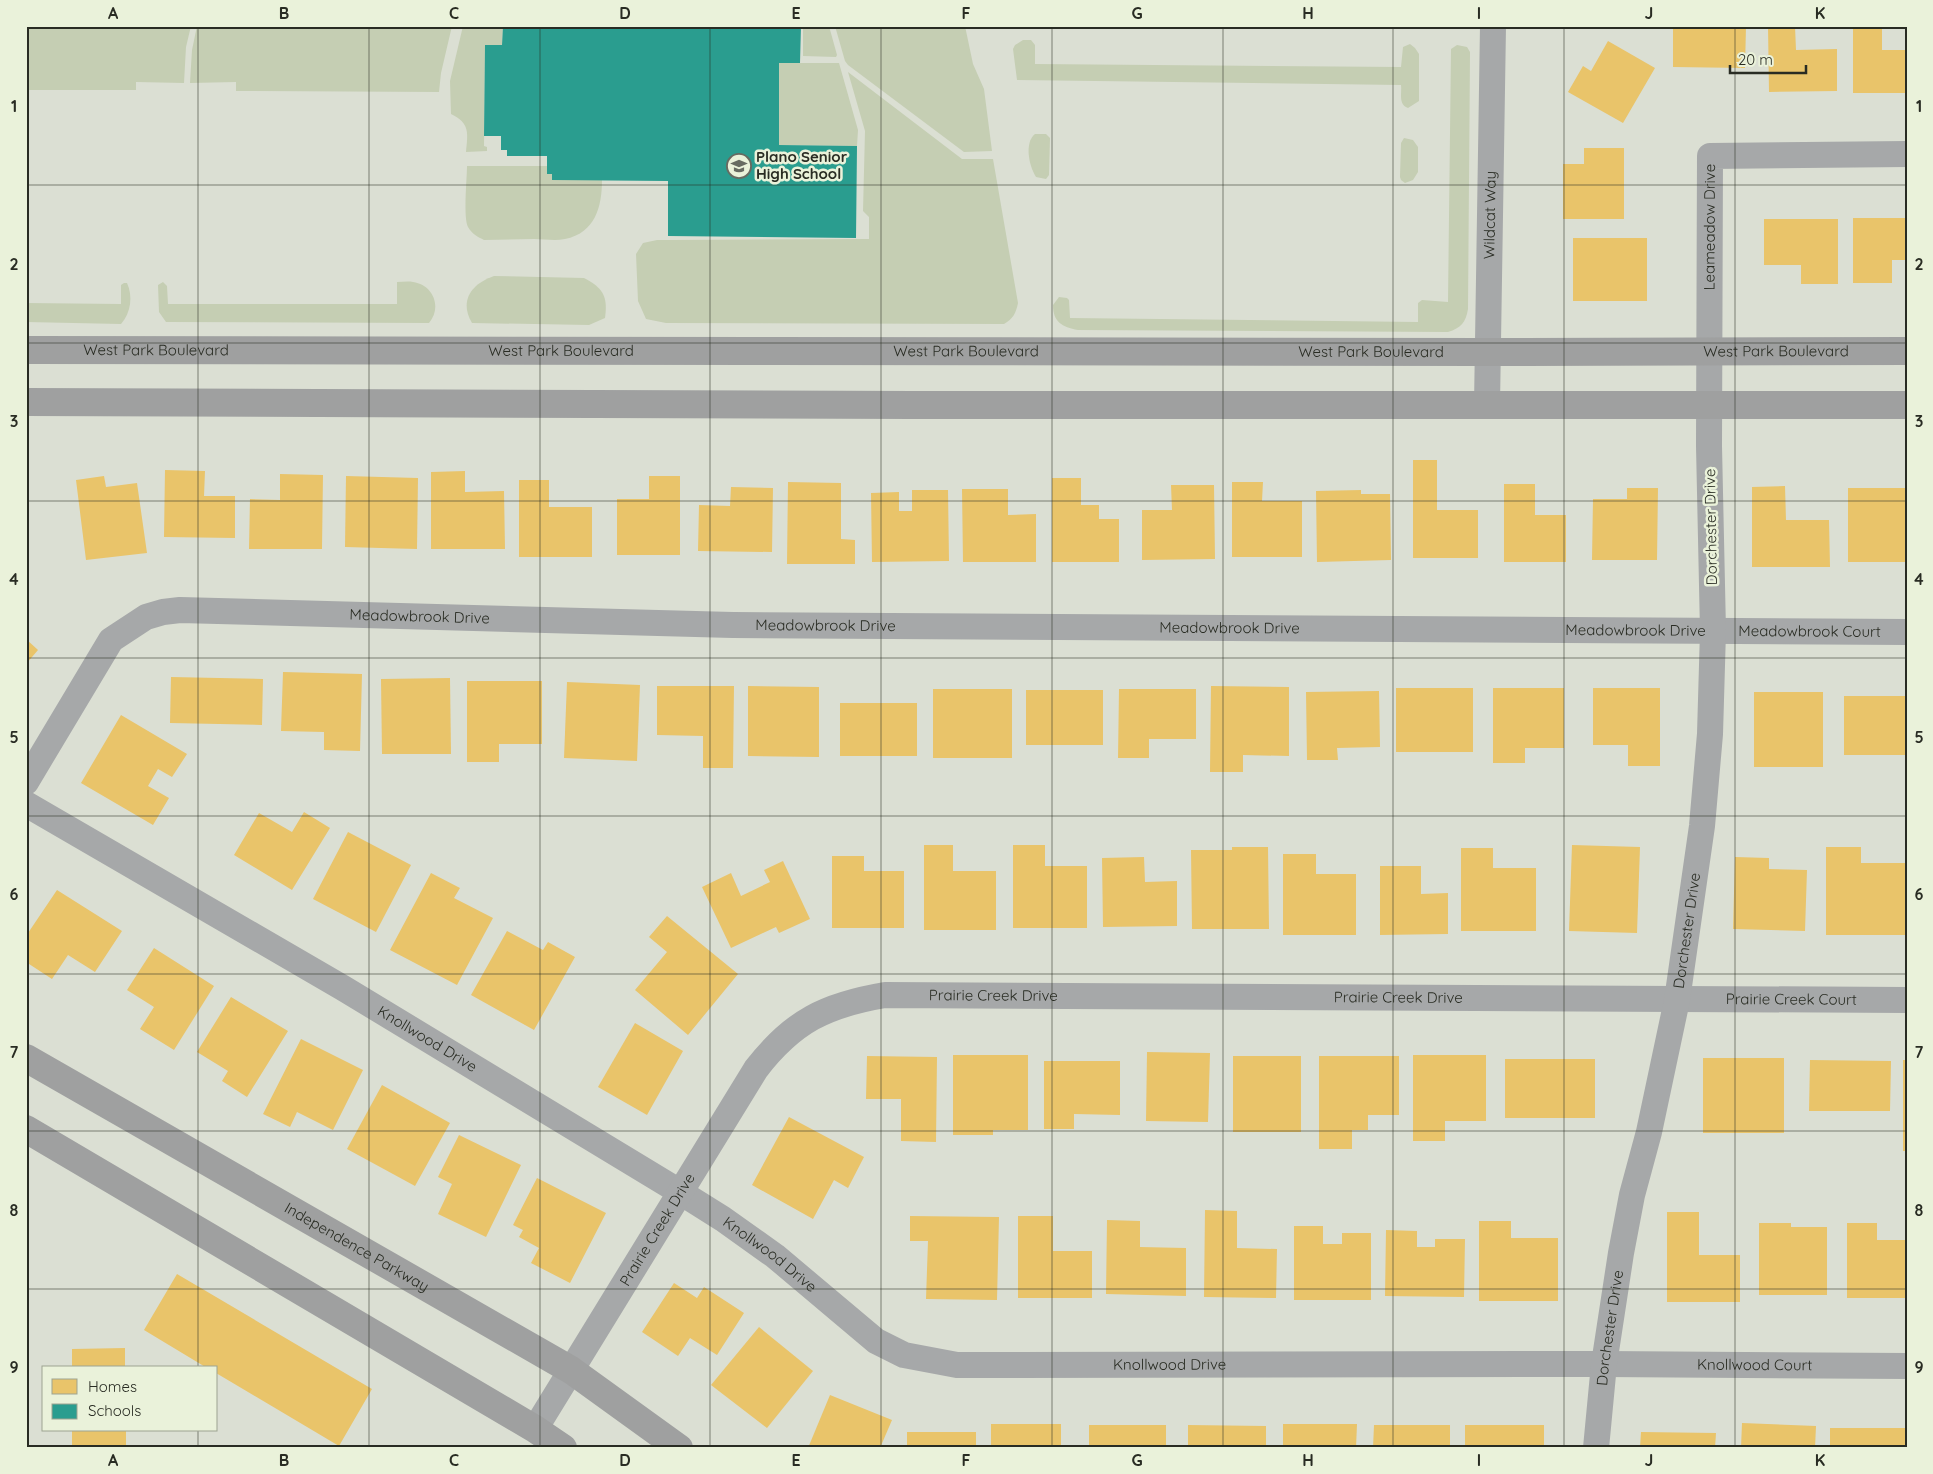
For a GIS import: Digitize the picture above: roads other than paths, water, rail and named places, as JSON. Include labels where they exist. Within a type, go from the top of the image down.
[{"type":"main road","name":"West Park Boulevard","points":[[26,350],[1488,352],[1907,350]]},
{"type":"main road","points":[[26,402],[883,405],[1907,405]]},
{"type":"main road","name":"Independence Parkway","points":[[26,1058],[571,1370],[679,1448]]},
{"type":"main road","points":[[26,1129],[535,1429],[563,1448]]},
{"type":"street","name":"Wildcat Way","points":[[1487,405],[1493,26]]},
{"type":"street","name":"Leameadow Drive","points":[[1709,405],[1710,156],[1907,154]]},
{"type":"street","name":"Dorchester Drive","points":[[1596,1448],[1604,1364],[1632,1195],[1650,1132],[1677,1000],[1702,826],[1710,734],[1713,631],[1709,405]]},
{"type":"street","name":"Meadowbrook Drive","points":[[26,782],[111,640],[146,617],[180,610],[733,625],[1713,631]]},
{"type":"street","name":"Meadowbrook Court","points":[[1713,631],[1907,632]]},
{"type":"street","name":"Knollwood Drive","points":[[26,804],[343,988],[680,1192],[723,1219],[775,1256],[876,1341],[904,1355],[957,1365],[1604,1364]]},
{"type":"street","name":"Prairie Creek Drive","points":[[535,1429],[756,1070],[766,1056],[797,1027],[826,1009],[854,1000],[885,995],[1677,1000]]},
{"type":"street","name":"Prairie Creek Court","points":[[1677,1000],[1907,1000]]},
{"type":"street","name":"Knollwood Court","points":[[1604,1364],[1907,1366]]},
{"type":"place","name":"Plano Senior High School","points":[[739,166]]}]
